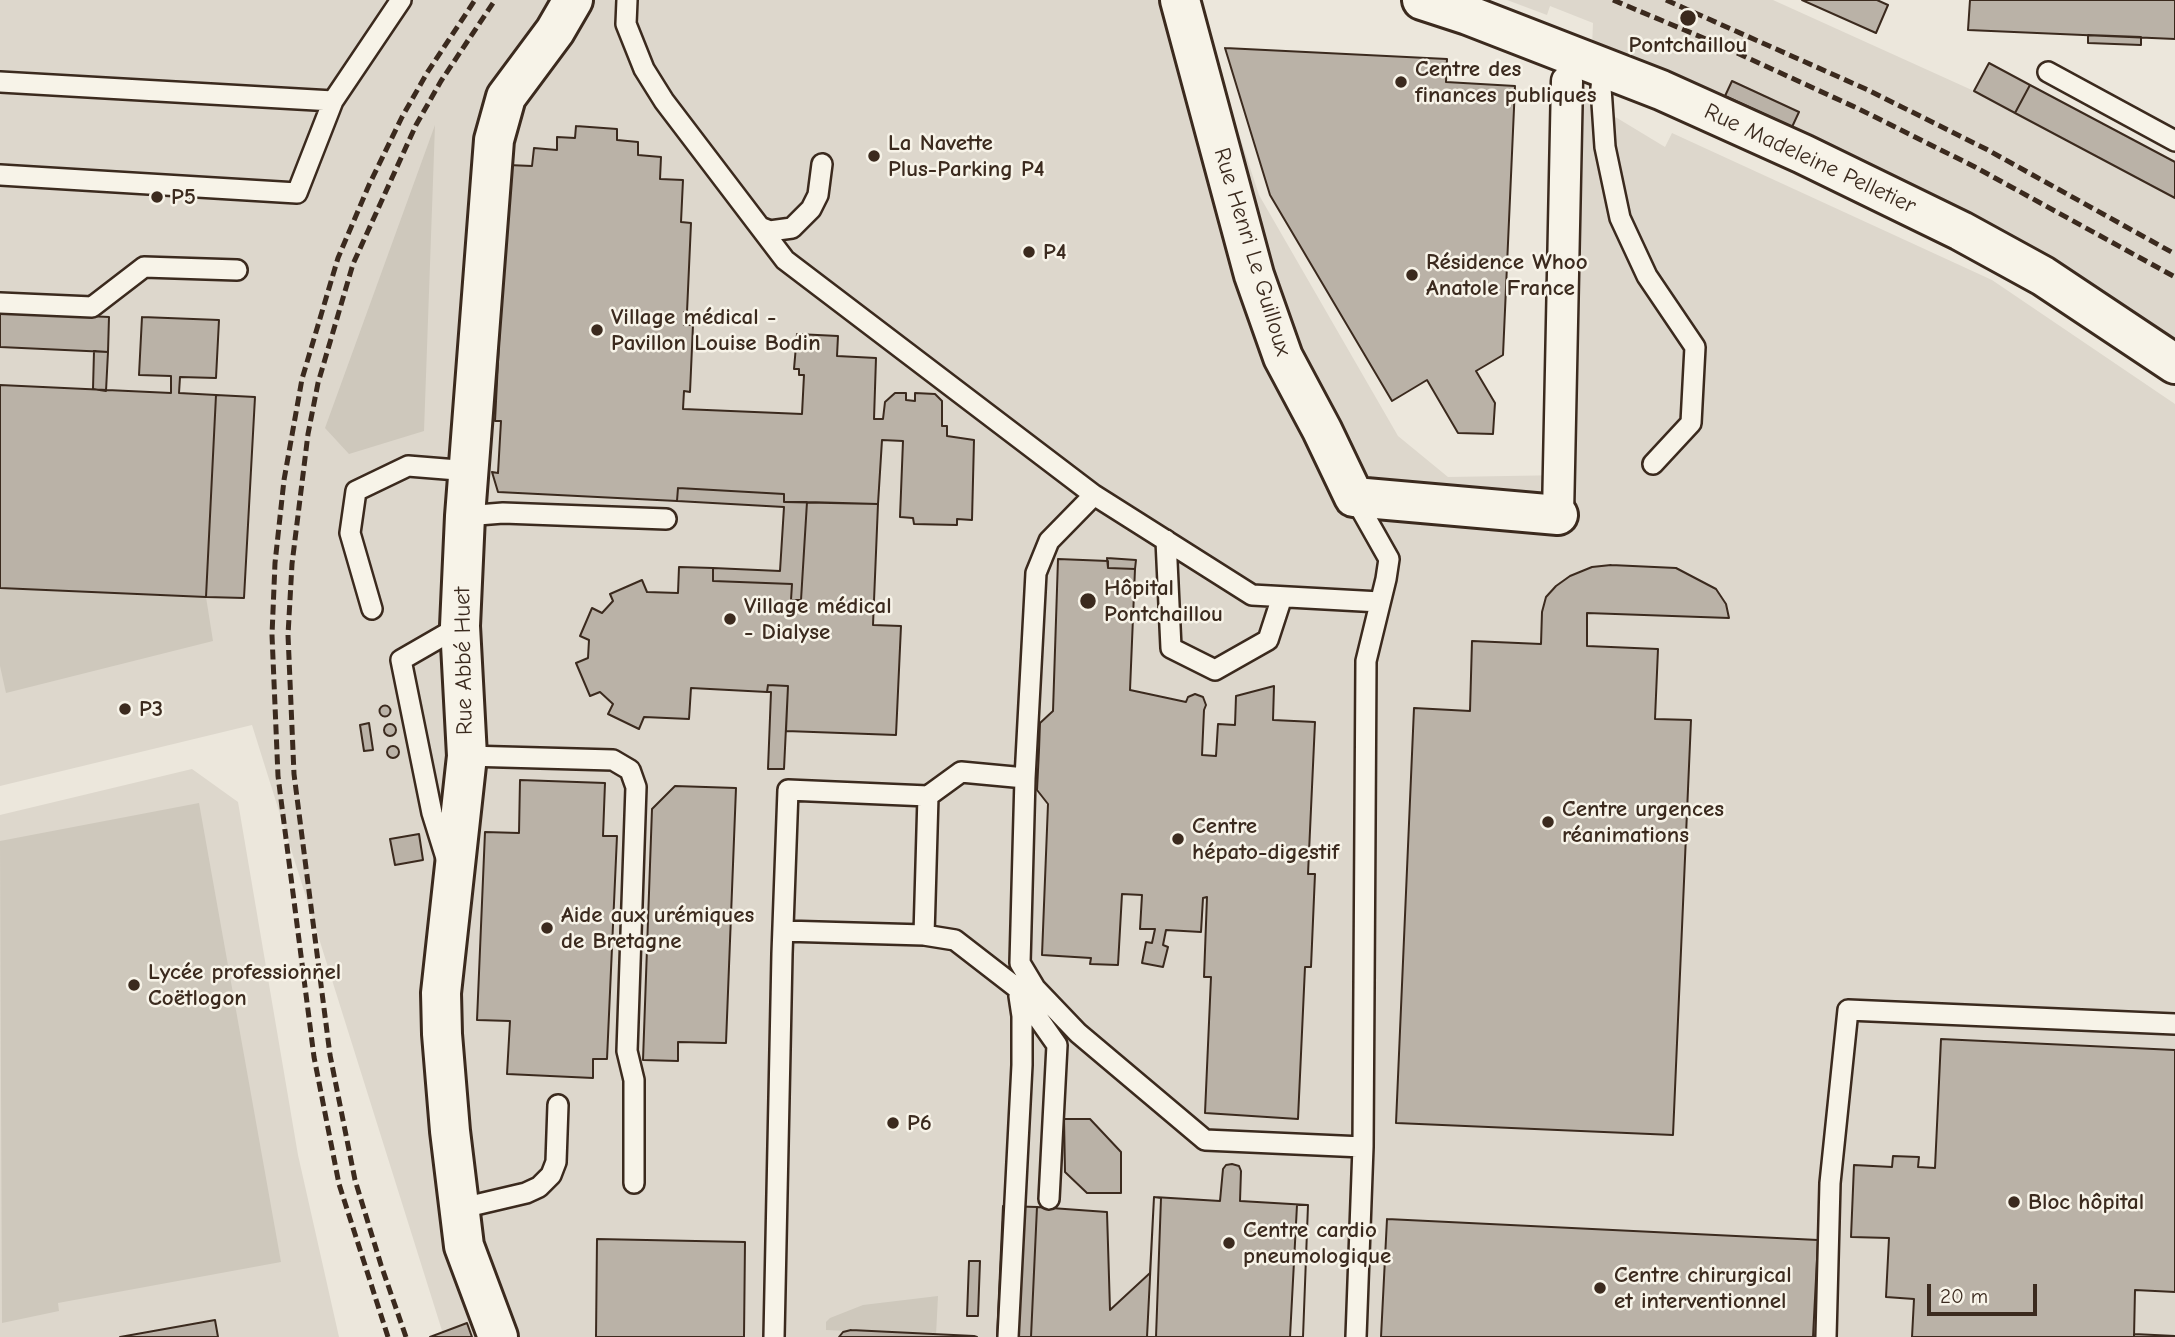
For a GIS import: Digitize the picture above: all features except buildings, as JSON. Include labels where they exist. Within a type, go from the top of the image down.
[{"type":"street","name":"Rue Abbé Huet","points":[[498,1337],[464,1246],[448,1103],[441,993],[467,756],[460,626],[465,516],[494,140],[506,97],[555,31],[573,0]]},
{"type":"street","name":"Rue Henri Le Guilloux","points":[[1180,0],[1254,275],[1283,357],[1354,497]]},
{"type":"street","name":"Rue Madeleine Pelletier","points":[[1422,0],[1468,15],[1661,90],[1803,154],[1961,231],[2043,276],[2175,364]]},
{"type":"street","points":[[1354,497],[1558,515],[1567,81]]},
{"type":"lane","points":[[0,175],[297,193],[333,101],[401,0]]},
{"type":"lane","points":[[627,0],[626,24],[644,69],[664,101],[785,260],[1094,495],[1252,595],[1380,602]]},
{"type":"lane","points":[[1603,69],[1601,88],[1605,147],[1620,218],[1647,276],[1695,347],[1691,423],[1653,464]]},
{"type":"lane","points":[[2048,72],[2175,141]]},
{"type":"lane","points":[[0,82],[333,101]]},
{"type":"lane","points":[[760,227],[770,231],[792,228],[811,209],[818,195],[822,164]]},
{"type":"lane","points":[[0,303],[92,307],[144,267],[237,270]]},
{"type":"lane","points":[[372,609],[349,533],[356,491],[408,466],[470,471]]},
{"type":"lane","points":[[1094,495],[1049,541],[1036,573],[1025,778],[1020,963],[1035,988],[1078,1033],[1205,1140],[1363,1147]]},
{"type":"lane","points":[[1354,497],[1389,559],[1366,661],[1363,1147],[1356,1337]]},
{"type":"lane","points":[[465,516],[503,513],[666,519]]},
{"type":"lane","points":[[1166,540],[1171,648],[1215,670],[1268,640],[1282,597]]},
{"type":"lane","points":[[452,883],[432,813],[401,660],[460,626]]},
{"type":"lane","points":[[467,756],[613,760],[630,770],[636,787],[627,1051],[634,1080],[634,1183]]},
{"type":"lane","points":[[774,1337],[788,790],[928,796],[961,772],[1025,778]]},
{"type":"lane","points":[[924,935],[928,796]]},
{"type":"lane","points":[[783,931],[924,935],[955,940],[1017,988],[1057,1045],[1049,1199]]},
{"type":"lane","points":[[1008,1337],[1022,1065],[1022,1016],[1017,988]]},
{"type":"lane","points":[[1826,1337],[1830,1184],[1849,1010],[2175,1024]]},
{"type":"lane","points":[[458,1209],[526,1194],[551,1175],[556,1162],[558,1105]]},
{"type":"shaded area","name":"Hôpital Pontchaillou","points":[[0,0],[1195,0],[1259,195],[1398,436],[1448,477],[1567,475],[1582,196],[1584,98],[1665,147],[1672,133],[1992,280],[2175,404],[2175,1337],[444,1337],[252,725],[0,786]]},
{"type":"shaded area","points":[[1507,0],[1773,0],[1974,91],[2175,198],[2175,338],[2082,282],[1592,48],[1593,23],[1550,6],[1547,15]]},
{"type":"shaded area","points":[[435,125],[424,431],[349,454],[325,428]]},
{"type":"shaded area","points":[[0,588],[206,597],[213,641],[6,693],[0,666]]},
{"type":"shaded area","name":"Lycée professionnel Coëtlogon","points":[[192,769],[238,802],[298,1155],[339,1337],[0,1337],[0,815]]},
{"type":"shaded area","name":"Lycée professionnel Coëtlogon","points":[[199,803],[281,1262],[58,1303],[59,1311],[2,1323],[0,841]]},
{"type":"shaded area","points":[[938,1296],[936,1335],[826,1330],[826,1322],[830,1318],[863,1305]]},
{"type":"railway","points":[[388,1337],[339,1184],[314,1057],[278,776],[272,635],[275,563],[284,480],[302,379],[338,258],[402,117],[475,0]]},
{"type":"railway","points":[[406,1337],[355,1180],[330,1055],[294,774],[288,635],[292,564],[308,434],[318,383],[353,264],[416,125],[441,81],[495,0]]},
{"type":"railway","points":[[1613,0],[1713,42],[1859,109],[1975,167],[2175,277]]},
{"type":"railway","points":[[1666,0],[1868,90],[1986,149],[2175,254]]},
{"type":"place","name":"Pontchaillou","points":[[1688,18]]},
{"type":"place","name":"Centre des finances publiques","points":[[1401,82]]},
{"type":"place","name":"La Navette Plus-Parking P4","points":[[874,156]]},
{"type":"place","name":"P5","points":[[157,197]]},
{"type":"place","name":"P4","points":[[1029,252]]},
{"type":"place","name":"Résidence Whoo Anatole France","points":[[1412,275]]},
{"type":"place","name":"Village médical - Pavillon Louise Bodin","points":[[597,330]]},
{"type":"place","name":"Hôpital Pontchaillou","points":[[1088,601]]},
{"type":"place","name":"Village médical - Dialyse","points":[[730,619]]},
{"type":"place","name":"P3","points":[[125,709]]},
{"type":"place","name":"Centre urgences réanimations","points":[[1548,822]]},
{"type":"place","name":"Centre hépato-digestif","points":[[1178,839]]},
{"type":"place","name":"Aide aux urémiques de Bretagne","points":[[547,928]]},
{"type":"place","name":"Lycée professionnel Coëtlogon","points":[[134,985]]},
{"type":"place","name":"P6","points":[[893,1123]]},
{"type":"place","name":"Bloc hôpital","points":[[2014,1202]]},
{"type":"place","name":"Centre cardio pneumologique","points":[[1229,1243]]},
{"type":"place","name":"Centre chirurgical et interventionnel","points":[[1600,1288]]}]
